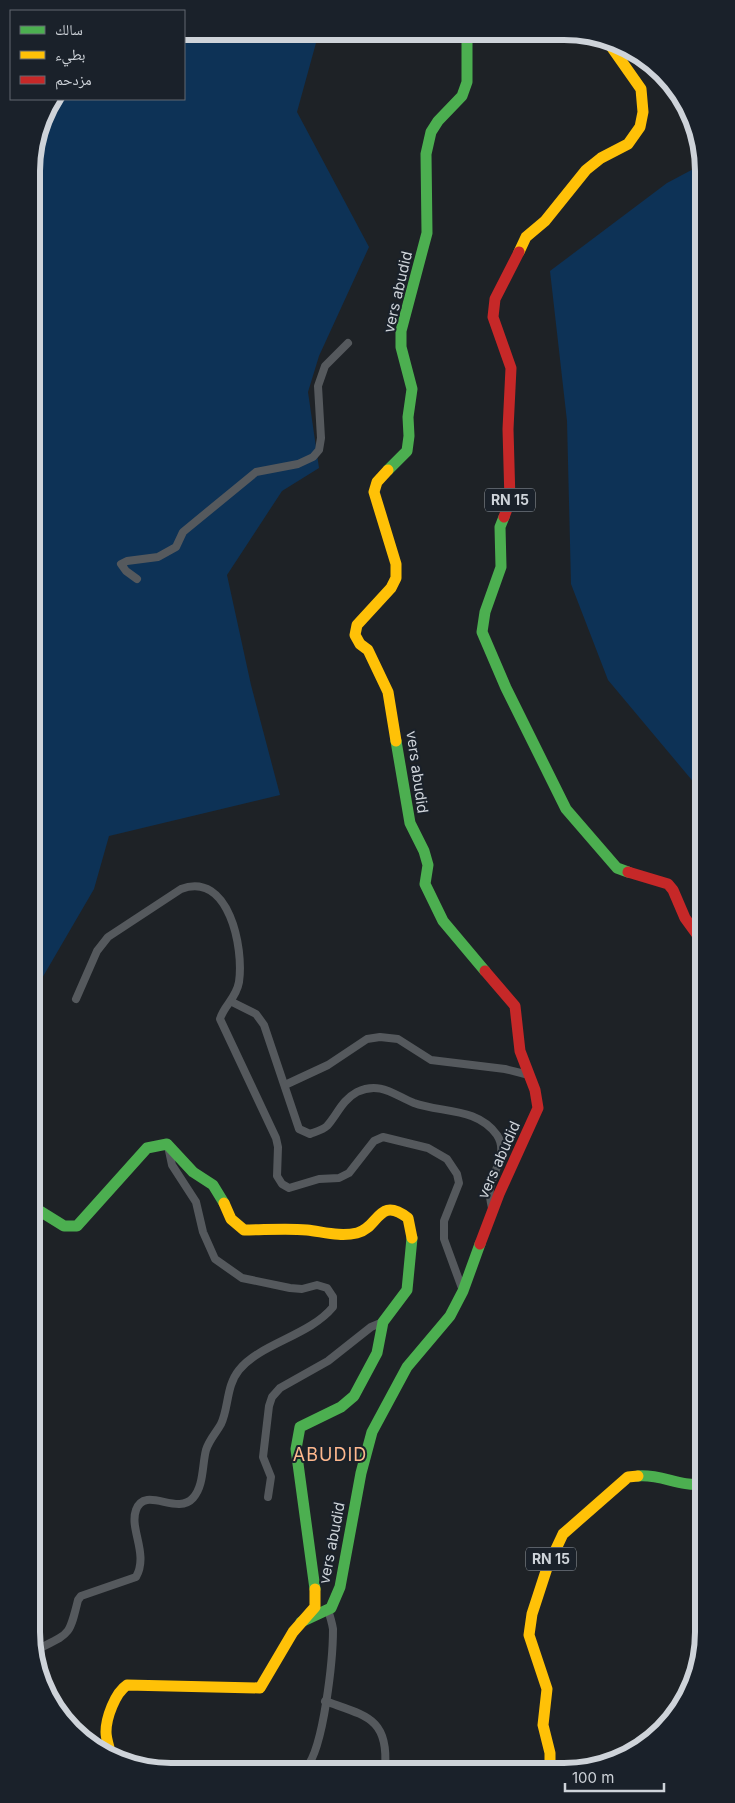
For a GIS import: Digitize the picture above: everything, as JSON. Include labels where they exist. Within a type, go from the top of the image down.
[{"type":"street","name":"vers abudid","points":[[328,1610],[340,1587],[361,1473],[372,1432],[407,1366],[450,1316],[463,1291],[492,1212],[538,1108],[535,1090],[520,1051],[515,1006],[443,921],[430,897],[425,884],[428,865],[424,851],[410,823],[388,692],[368,650],[360,644],[356,635],[357,625],[391,588],[396,578],[396,564],[374,492],[377,482],[402,459],[407,451],[409,436],[408,417],[412,389],[401,347],[401,331],[427,233],[426,154],[434,126],[456,104],[465,89],[469,65],[468,40]]},
{"type":"street","name":"RN 15","points":[[614,50],[641,89],[643,112],[640,127],[628,144],[601,158],[586,170],[545,221],[526,237],[495,299],[493,317],[512,368],[508,429],[510,501],[498,533],[501,567],[485,612],[482,632],[506,688],[566,810],[617,868],[668,884],[673,890],[685,918],[695,932]]},
{"type":"street","points":[[137,579],[126,571],[121,564],[127,560],[158,557],[176,547],[184,532],[256,472],[298,464],[313,457],[319,450],[321,438],[318,386],[325,366],[348,343]]},
{"type":"street","points":[[76,998],[97,951],[108,937],[181,889],[193,885],[203,886],[217,894],[232,923],[240,954],[239,983],[232,1002],[223,1011],[220,1019],[276,1138],[278,1147],[278,1176],[282,1184],[289,1188],[296,1188],[319,1179],[338,1178],[349,1173],[374,1140],[383,1137],[428,1148],[447,1159],[458,1174],[459,1183],[444,1221],[444,1239],[463,1291]]},
{"type":"street","points":[[232,1002],[256,1014],[264,1025],[299,1129],[310,1134],[326,1128],[342,1104],[356,1092],[372,1088],[392,1091],[413,1102],[462,1112],[479,1120],[497,1135],[500,1146],[500,1161],[489,1190],[492,1212]]},
{"type":"street","points":[[285,1085],[328,1065],[367,1039],[380,1038],[398,1039],[431,1060],[505,1069],[529,1075]]},
{"type":"street","points":[[40,1211],[64,1226],[77,1226],[147,1148],[167,1144]]},
{"type":"street","points":[[109,1747],[106,1734],[107,1722],[121,1689],[127,1685],[149,1684],[254,1690],[260,1688],[293,1632],[315,1608],[316,1597],[296,1449],[297,1434],[305,1424],[341,1408],[354,1396],[377,1353],[383,1322],[407,1290],[412,1233],[408,1218],[400,1212],[386,1210],[376,1215],[368,1228],[358,1233],[336,1235],[305,1230],[244,1230],[231,1219],[220,1194],[213,1185],[193,1172],[167,1144]]},
{"type":"street","points":[[41,1648],[57,1640],[71,1629],[78,1600],[81,1596],[136,1577],[141,1569],[141,1559],[135,1516],[136,1508],[141,1503],[148,1500],[156,1500],[181,1506],[188,1503],[195,1496],[207,1449],[222,1422],[226,1400],[238,1370],[256,1356],[309,1328],[333,1307],[333,1297],[327,1288],[316,1285],[290,1288],[242,1278],[215,1259],[202,1232],[196,1202],[172,1165],[167,1144]]},
{"type":"street","points":[[268,1497],[270,1477],[263,1457],[269,1406],[272,1397],[280,1388],[328,1361],[372,1327],[383,1322]]},
{"type":"street","name":"RN 15","points":[[551,1763],[552,1757],[544,1730],[547,1687],[543,1670],[528,1633],[542,1581],[559,1541],[563,1534],[628,1477],[654,1476],[688,1486],[695,1485]]},
{"type":"street","points":[[301,1622],[328,1610],[333,1627],[325,1701],[310,1763]]},
{"type":"street","points":[[325,1701],[367,1716],[384,1734],[387,1751],[386,1763]]},
{"type":"shaded area","points":[[185,40],[317,40],[297,112],[369,247],[319,356],[308,392],[319,468],[282,491],[227,575],[251,685],[280,795],[109,836],[94,889],[40,982],[40,162],[44,137],[61,100],[185,100]]},
{"type":"shaded area","points":[[695,168],[695,784],[608,680],[571,584],[567,421],[550,271],[667,183]]},
{"type":"traffic: fast","points":[[388,470],[407,451],[409,436],[408,417],[412,389],[401,347],[401,331],[427,233],[426,154],[431,132],[438,121],[462,96],[467,82],[467,40]]},
{"type":"traffic: fast","points":[[504,517],[500,527],[501,567],[485,612],[482,632],[506,688],[566,809],[617,868],[628,872]]},
{"type":"traffic: fast","points":[[396,741],[410,823],[424,851],[428,865],[425,884],[443,921],[485,971]]},
{"type":"traffic: fast","points":[[40,1211],[64,1226],[77,1226],[147,1148],[167,1144],[193,1172],[213,1185],[224,1203]]},
{"type":"traffic: fast","points":[[315,1589],[296,1449],[300,1427],[341,1407],[354,1396],[377,1353],[383,1322],[407,1290],[412,1238]]},
{"type":"traffic: fast","points":[[301,1622],[331,1608],[340,1587],[361,1473],[372,1432],[407,1367],[450,1316],[463,1291],[480,1244]]},
{"type":"traffic: fast","points":[[638,1476],[695,1484]]},
{"type":"traffic: slow","points":[[519,252],[526,237],[545,221],[586,170],[601,158],[628,144],[640,127],[643,112],[641,89],[614,50]]},
{"type":"traffic: slow","points":[[388,470],[377,482],[374,492],[396,564],[396,578],[391,588],[357,625],[355,635],[360,644],[368,650],[388,692],[396,741]]},
{"type":"traffic: slow","points":[[224,1203],[231,1219],[244,1230],[299,1229],[338,1234],[351,1234],[364,1230],[384,1211],[390,1210],[408,1218],[412,1238]]},
{"type":"traffic: slow","points":[[550,1763],[550,1753],[543,1725],[547,1689],[529,1635],[532,1614],[547,1568],[563,1534],[628,1477],[638,1476]]},
{"type":"traffic: slow","points":[[109,1747],[106,1726],[115,1700],[127,1685],[260,1688],[293,1632],[315,1607],[315,1589]]},
{"type":"traffic: jam","points":[[504,517],[510,501],[508,429],[511,368],[493,317],[495,299],[519,252]]},
{"type":"traffic: jam","points":[[628,872],[668,884],[673,890],[685,918],[695,932]]},
{"type":"traffic: jam","points":[[480,1244],[499,1194],[538,1108],[535,1090],[520,1051],[515,1006],[485,971]]},
{"type":"district","name":"ABUDID","points":[[330,1455]]}]
